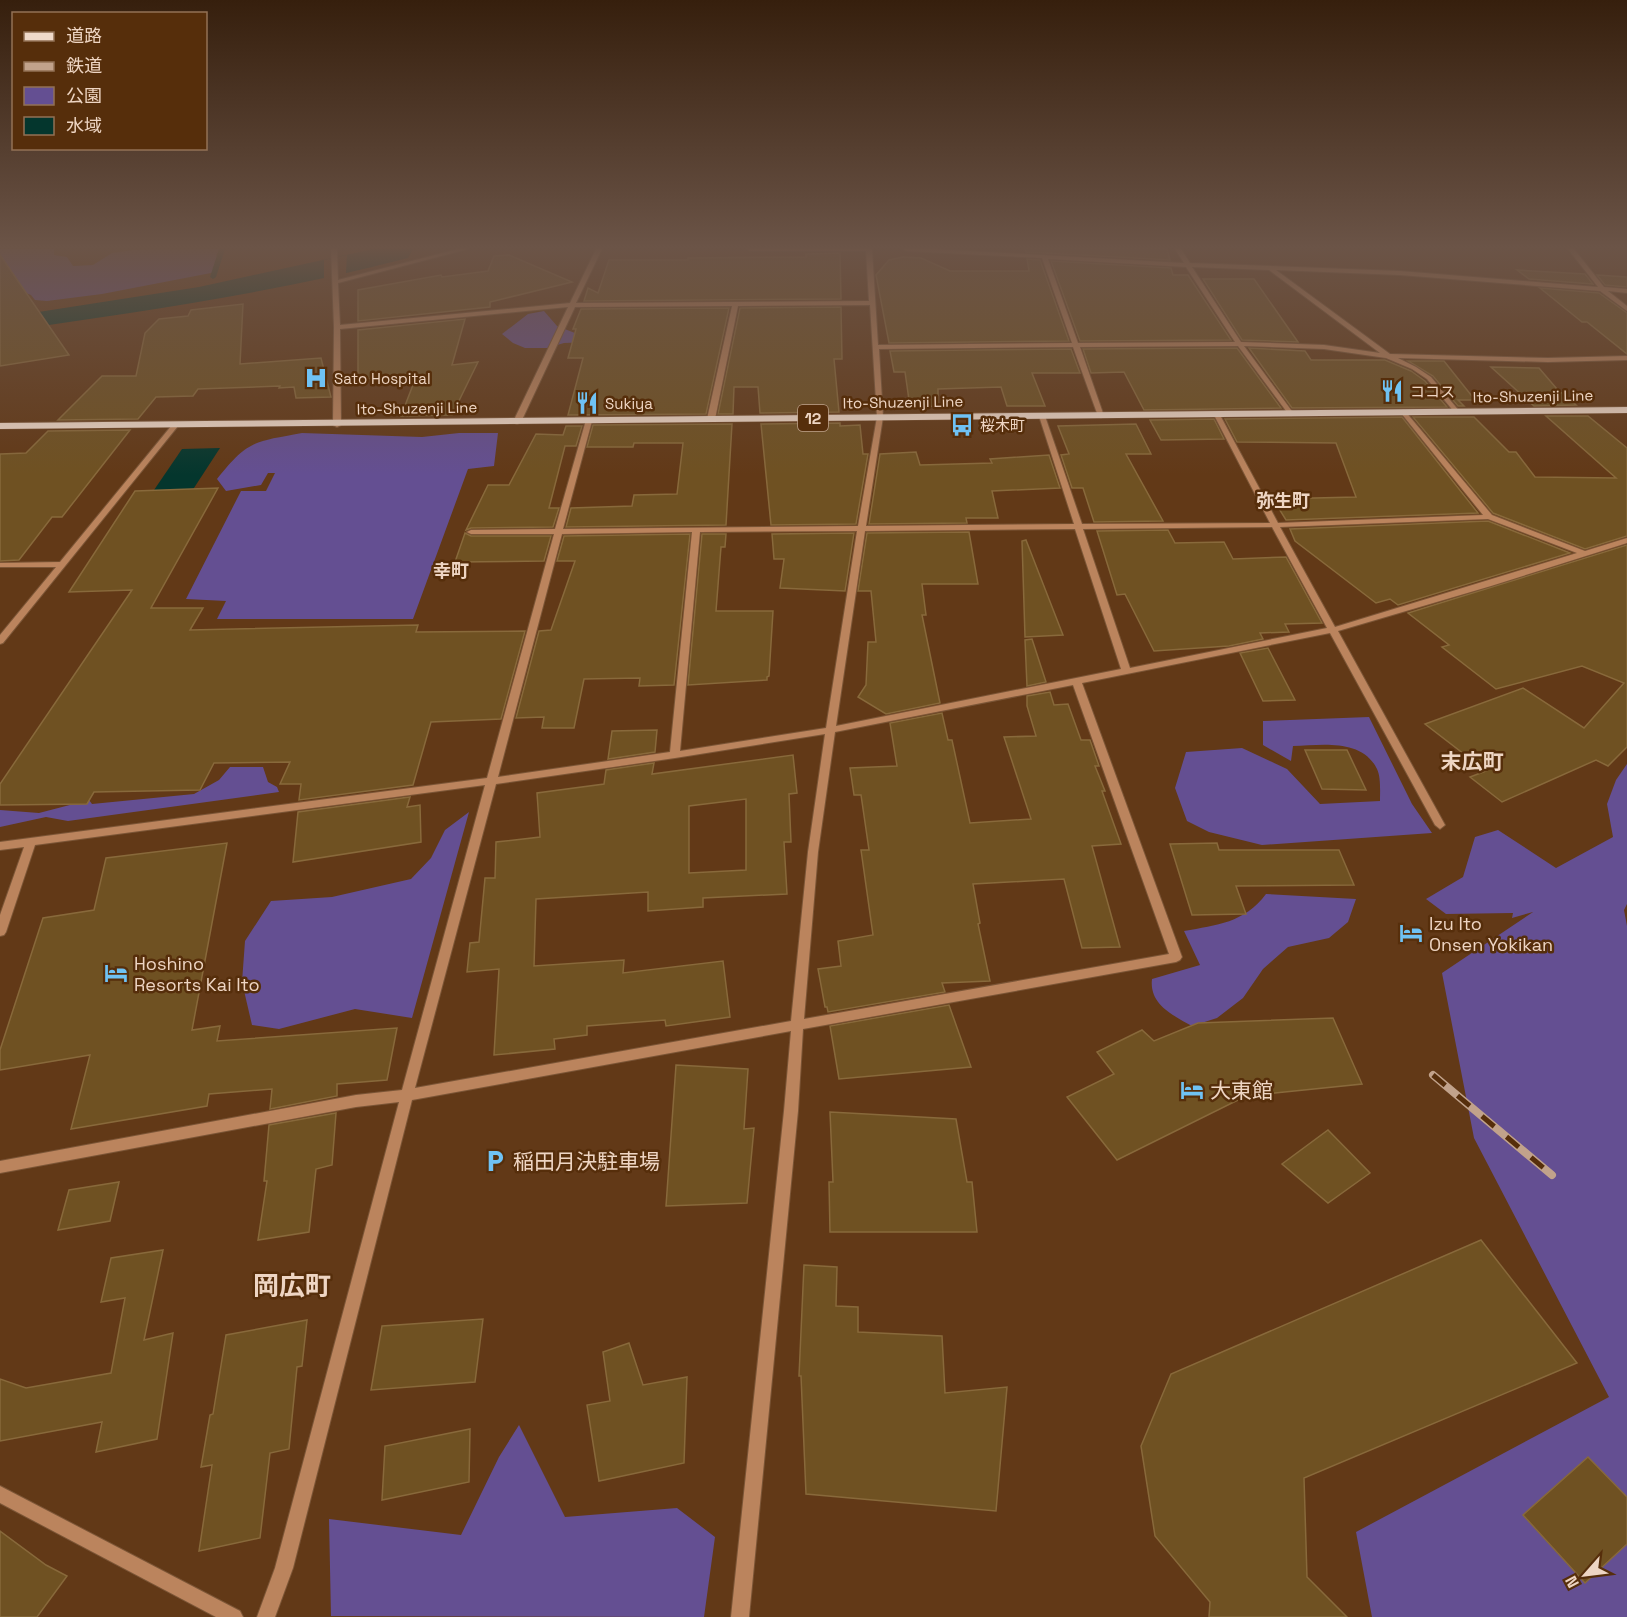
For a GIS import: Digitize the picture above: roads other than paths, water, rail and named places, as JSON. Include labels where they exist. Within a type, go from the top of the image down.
[{"type":"main road","name":"Ito-Shuzenji Line","points":[[0,426],[1627,411]]},
{"type":"street","points":[[337,424],[337,327],[364,324]]},
{"type":"street","points":[[517,422],[562,324]]},
{"type":"street","points":[[711,419],[731,324]]},
{"type":"street","points":[[740,1617],[791,1111],[813,852],[861,528],[880,417],[874,324]]},
{"type":"street","points":[[1068,324],[1101,416]]},
{"type":"street","points":[[1227,324],[1291,414]]},
{"type":"street","points":[[1346,324],[1388,356],[1429,378],[1457,412]]},
{"type":"street","points":[[876,347],[1240,344],[1324,347],[1388,356],[1548,360],[1627,358]]},
{"type":"street","points":[[1403,412],[1489,517]]},
{"type":"street","points":[[1217,414],[1275,525],[1440,825]]},
{"type":"street","points":[[1042,416],[1126,671]]},
{"type":"street","points":[[266,1617],[284,1568],[407,1095],[588,421]]},
{"type":"street","points":[[0,641],[60,564],[174,426]]},
{"type":"street","points":[[471,532],[1275,525],[1489,517],[1584,553]]},
{"type":"street","points":[[675,755],[696,530]]},
{"type":"street","points":[[0,846],[492,781],[675,755],[831,729],[1333,630],[1627,540]]},
{"type":"street","points":[[0,565],[60,564]]},
{"type":"street","points":[[0,1167],[344,1103],[407,1095],[1176,957],[1077,682]]},
{"type":"street","points":[[0,932],[31,842]]},
{"type":"street","points":[[0,1494],[234,1617]]},
{"type":"water","points":[[0,324],[52,324],[0,332]]},
{"type":"water","points":[[220,448],[192,491],[152,493],[182,449]]},
{"type":"railway","points":[[1433,1075],[1552,1175]]},
{"type":"place","name":"Sato Hospital","points":[[316,378]]},
{"type":"place","name":"ココス","points":[[1392,391]]},
{"type":"place","name":"Sukiya","points":[[587,403]]},
{"type":"place","name":"桜木町","points":[[962,425]]},
{"type":"place","name":"Izu Ito Onsen Yokikan","points":[[1411,933]]},
{"type":"place","name":"Hoshino Resorts Kai Ito","points":[[116,973]]},
{"type":"place","name":"大東館","points":[[1192,1090]]},
{"type":"place","name":"稲田月決駐車場","points":[[495,1161]]},
{"type":"district","name":"弥生町","points":[[1283,500]]},
{"type":"district","name":"幸町","points":[[451,570]]},
{"type":"district","name":"末広町","points":[[1472,761]]},
{"type":"district","name":"岡広町","points":[[292,1286]]}]
